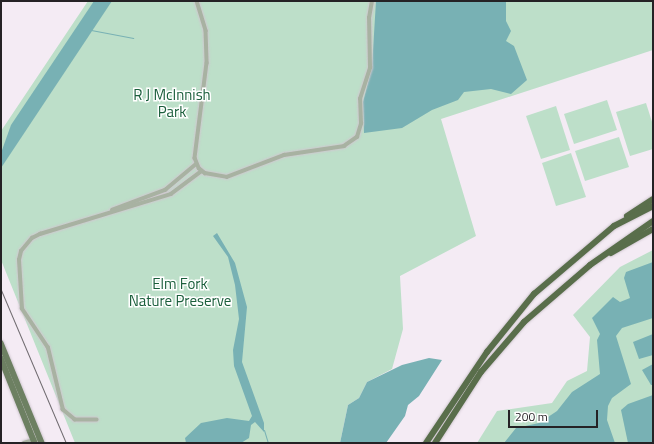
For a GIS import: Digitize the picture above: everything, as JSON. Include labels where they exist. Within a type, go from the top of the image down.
[{"type":"highway","points":[[425,443],[434,432],[487,352],[534,294],[614,226],[653,199]]},
{"type":"highway","points":[[614,226],[653,206]]},
{"type":"highway","points":[[437,441],[481,372],[509,338],[550,297],[590,265],[653,221]]},
{"type":"highway","points":[[590,265],[653,229]]},
{"type":"main road","points":[[1,343],[41,440]]},
{"type":"main road","points":[[1,358],[34,442]]},
{"type":"street","points":[[197,1],[207,43],[196,164],[201,171],[214,176],[232,176],[284,155],[337,148],[357,138],[361,124],[360,99],[370,68],[369,18],[372,1]]},
{"type":"street","points":[[97,420],[75,420],[63,410],[51,355],[24,316],[19,294],[19,260],[26,243],[40,234],[164,190],[196,164]]},
{"type":"street","points":[[90,217],[171,194],[201,171]]},
{"type":"street","points":[[24,443],[41,440]]},
{"type":"green space","points":[[88,1],[653,1],[653,50],[441,119],[476,236],[400,276],[403,329],[392,369],[367,382],[359,398],[348,405],[340,443],[75,443],[1,260],[1,131]]},
{"type":"green space","points":[[607,100],[617,130],[574,144],[564,114]]},
{"type":"green space","points":[[646,103],[653,125],[653,149],[630,156],[616,112]]},
{"type":"green space","points":[[556,106],[570,150],[541,159],[526,116]]},
{"type":"green space","points":[[619,137],[629,167],[585,181],[575,151]]},
{"type":"green space","points":[[571,153],[586,197],[556,206],[542,163]]},
{"type":"green space","points":[[653,250],[653,443],[477,443],[497,411],[552,403],[567,381],[587,371],[590,337],[573,315],[620,267]]},
{"type":"water","points":[[94,1],[112,1],[1,168],[1,153],[11,125]]},
{"type":"water","points":[[376,1],[506,1],[506,21],[511,31],[506,41],[514,46],[527,80],[511,94],[491,89],[464,92],[458,100],[432,110],[402,128],[364,133],[363,102],[372,67]]},
{"type":"water","points":[[217,233],[235,263],[247,307],[242,362],[264,423],[264,432],[255,422],[251,425],[249,438],[241,443],[186,443],[185,438],[201,423],[227,418],[249,421],[252,416],[234,366],[233,350],[239,319],[235,285],[228,257],[213,236]]},
{"type":"water","points":[[653,262],[653,318],[622,328],[616,336],[631,384],[612,398],[608,406],[607,420],[615,443],[504,443],[516,428],[539,423],[557,411],[572,392],[600,374],[597,340],[600,334],[592,318],[613,297],[620,302],[630,298],[624,278],[626,272]]},
{"type":"water","points":[[653,334],[653,355],[639,359],[633,342]]},
{"type":"water","points":[[429,358],[442,360],[419,396],[408,405],[405,416],[386,443],[340,443],[348,405],[359,398],[367,382],[402,365]]},
{"type":"water","points":[[653,364],[653,385],[651,385],[642,370]]},
{"type":"water","points":[[653,395],[653,443],[628,443],[621,410],[628,404]]},
{"type":"waterway","points":[[91,30],[133,38]]},
{"type":"waterway","points":[[264,430],[268,443]]},
{"type":"railway","points":[[1,290],[66,443]]},
{"type":"park label","name":"R J McInnish Park","points":[[172,102]]},
{"type":"park label","name":"Elm Fork Nature Preserve","points":[[180,292]]}]
